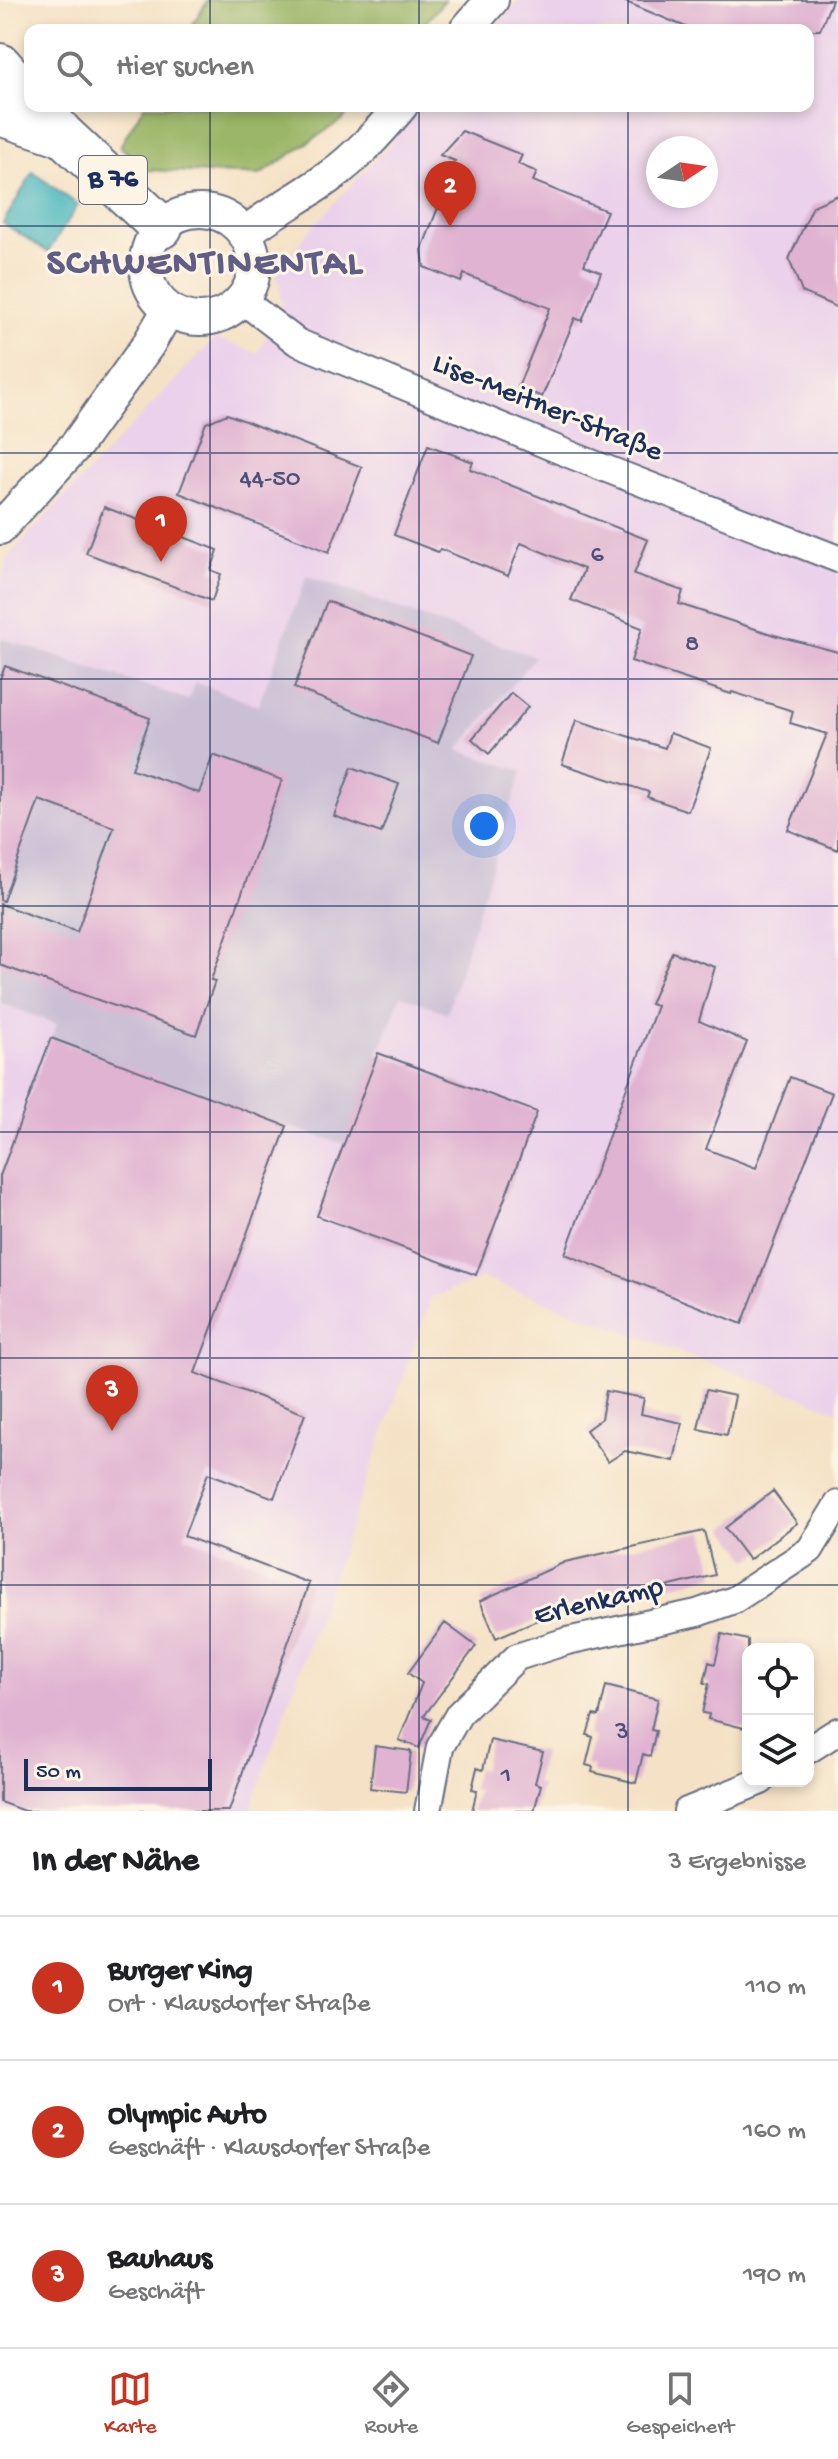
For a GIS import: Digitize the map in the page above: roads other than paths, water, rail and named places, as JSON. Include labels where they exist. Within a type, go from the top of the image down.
[{"type":"highway","points":[[0,65],[24,92]]},
{"type":"highway","name":"B 76","points":[[0,114],[50,121],[161,227]]},
{"type":"street","points":[[471,24],[492,0]]},
{"type":"street","points":[[245,233],[329,177],[370,143],[396,112]]},
{"type":"street","points":[[204,210],[220,214],[245,233],[253,249],[251,284],[242,300],[230,310],[208,318],[184,316],[169,309],[150,285],[146,270],[152,240],[161,227],[181,214],[204,210]]},
{"type":"street","name":"Lise-Meitner-Straße","points":[[242,300],[297,342],[576,457],[838,559]]},
{"type":"street","points":[[0,528],[77,444],[148,345],[169,309]]},
{"type":"street","name":"Erlenkamp","points":[[428,1811],[440,1747],[459,1714],[517,1657],[567,1641],[697,1613],[734,1600],[810,1550],[838,1504]]},
{"type":"street","points":[[814,1746],[838,1731]]},
{"type":"street","points":[[687,1811],[746,1787]]},
{"type":"water","points":[[33,172],[78,205],[48,252],[3,223]]},
{"type":"place","name":"Olympic Auto","points":[[450,227]]},
{"type":"place","name":"Burger King","points":[[161,562]]},
{"type":"place","name":"Bauhaus","points":[[112,1431]]},
{"type":"district","name":"SCHWENTINENTAL","points":[[205,265]]}]
